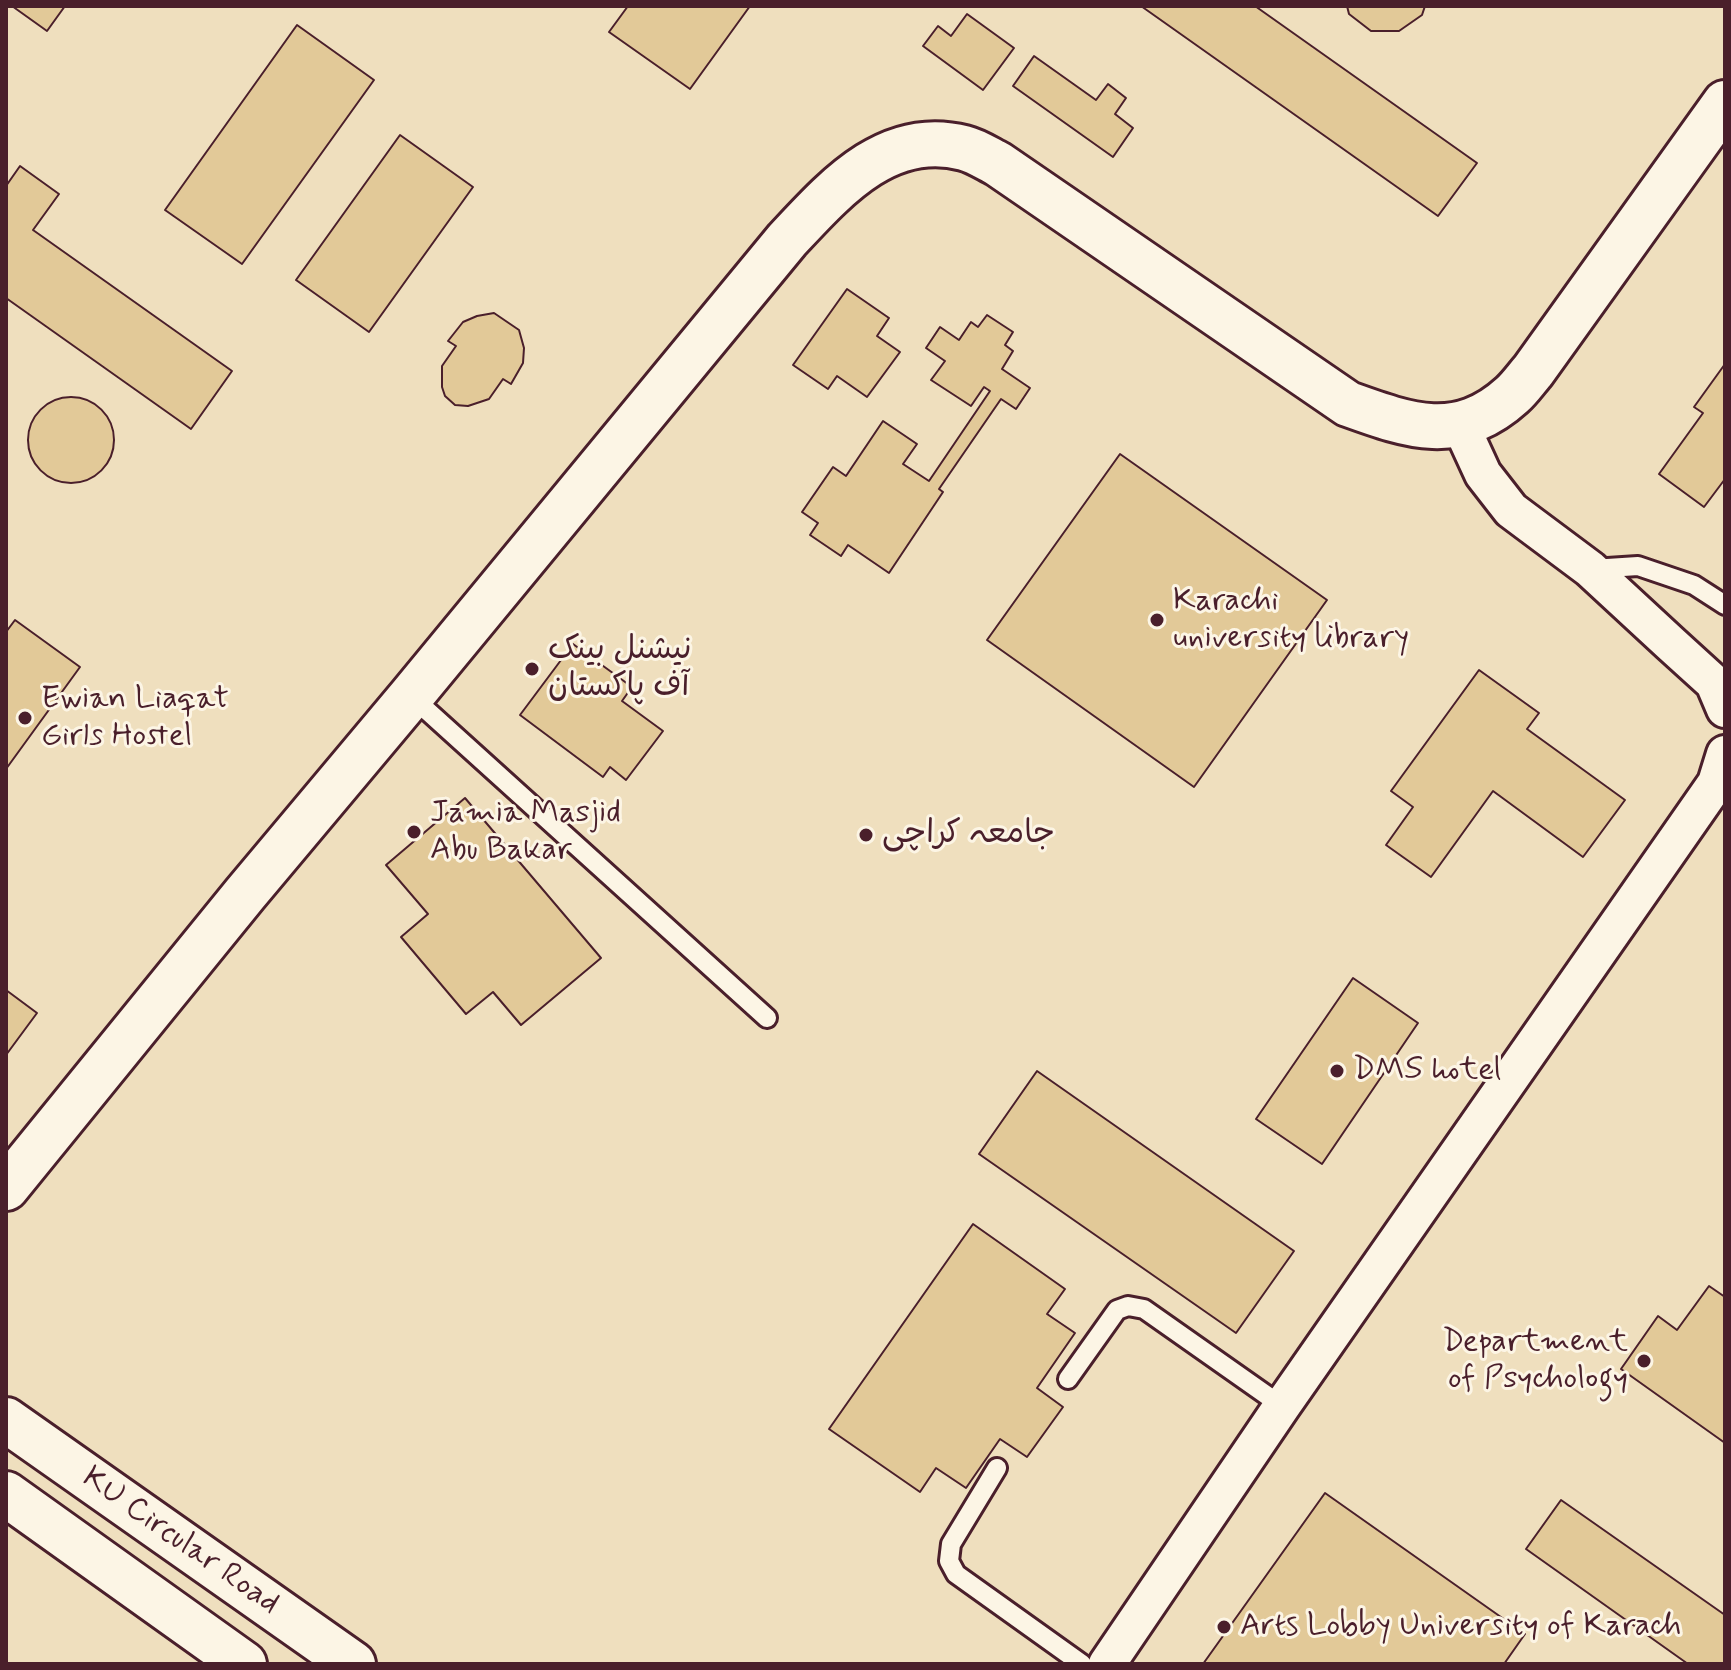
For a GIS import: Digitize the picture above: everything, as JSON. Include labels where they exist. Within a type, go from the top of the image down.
[{"type":"street","points":[[6,1188],[245,894],[787,240],[831,194],[861,169],[888,153],[912,146],[965,148],[998,164],[1348,404],[1395,421],[1434,427],[1460,424],[1488,412],[1513,394],[1533,371],[1725,103]]},
{"type":"street","points":[[1460,424],[1483,474],[1511,510],[1590,569],[1714,683],[1725,709]]},
{"type":"street","points":[[1107,1664],[1282,1406],[1716,783],[1725,754]]},
{"type":"street","name":"KU Circular Road","points":[[6,1420],[353,1664]]},
{"type":"street","name":"KU Circular Road","points":[[6,1494],[228,1660]]},
{"type":"lane","points":[[1590,569],[1638,566],[1694,585],[1725,605]]},
{"type":"lane","points":[[411,696],[767,1018]]},
{"type":"lane","points":[[1068,1379],[1117,1310],[1128,1306],[1144,1309],[1282,1406]]},
{"type":"lane","points":[[997,1468],[951,1544],[949,1561],[956,1574],[1082,1664]]},
{"type":"shaded area","name":"جامعہ کراچی","points":[[6,6],[1725,6],[1725,1664],[6,1664]]},
{"type":"building","points":[[12,6],[65,6],[47,31]]},
{"type":"building","points":[[628,6],[750,6],[690,89],[609,32]]},
{"type":"building","points":[[1141,6],[1255,6],[1477,163],[1438,216]]},
{"type":"building","points":[[1347,6],[1425,6],[1422,15],[1399,31],[1371,31],[1349,14]]},
{"type":"building","points":[[967,14],[1014,48],[983,90],[923,46],[938,26],[951,36]]},
{"type":"building","points":[[297,25],[374,80],[242,264],[165,210]]},
{"type":"building","points":[[1034,56],[1096,100],[1108,84],[1126,98],[1115,114],[1133,128],[1113,157],[1013,86]]},
{"type":"building","points":[[400,135],[473,187],[369,332],[296,280]]},
{"type":"building","points":[[20,166],[59,194],[33,230],[232,371],[191,429],[6,298],[6,186]]},
{"type":"building","points":[[847,289],[889,318],[877,336],[900,352],[867,397],[837,376],[828,389],[793,365]]},
{"type":"building","points":[[494,313],[519,330],[524,348],[523,363],[511,384],[503,379],[489,399],[468,406],[455,405],[445,396],[442,387],[442,366],[456,346],[448,341],[463,322]]},
{"type":"building","points":[[987,315],[1013,332],[1005,345],[1013,351],[1002,369],[1030,388],[1016,409],[1001,399],[939,489],[943,492],[889,573],[848,545],[841,556],[810,535],[818,523],[802,512],[833,467],[846,476],[883,421],[917,444],[903,464],[929,481],[990,391],[984,387],[971,406],[931,380],[945,361],[926,348],[940,327],[959,340],[971,322],[978,327]]},
{"type":"building","points":[[1725,364],[1725,479],[1704,507],[1659,474],[1703,413],[1694,407]]},
{"type":"building","points":[[71,397],[88,400],[102,409],[111,423],[114,440],[111,457],[102,471],[88,480],[71,483],[54,480],[40,471],[31,457],[28,440],[31,423],[40,409],[54,400]]},
{"type":"building","name":"Karachi university library","points":[[1120,454],[1327,600],[1194,787],[987,640]]},
{"type":"building","name":"Ewian Liaqat Girls Hostel","points":[[15,620],[80,667],[6,769],[6,632]]},
{"type":"building","points":[[573,644],[632,687],[622,701],[663,731],[626,780],[610,767],[603,777],[520,715]]},
{"type":"building","points":[[1479,670],[1539,713],[1527,729],[1625,800],[1583,857],[1493,791],[1431,877],[1386,845],[1413,807],[1391,791]]},
{"type":"building","points":[[465,798],[601,958],[521,1025],[493,992],[466,1014],[401,937],[428,914],[386,865]]},
{"type":"building","name":"DMS hotel","points":[[1353,978],[1418,1023],[1322,1164],[1256,1119]]},
{"type":"building","points":[[6,990],[37,1013],[6,1055]]},
{"type":"building","points":[[1037,1071],[1294,1251],[1236,1333],[979,1154]]},
{"type":"building","points":[[973,1224],[1065,1289],[1047,1314],[1075,1333],[1037,1388],[1063,1407],[1027,1457],[1000,1439],[966,1488],[936,1468],[920,1492],[829,1429]]},
{"type":"building","points":[[1709,1286],[1725,1297],[1725,1443],[1621,1369],[1658,1316],[1677,1330]]},
{"type":"building","points":[[1325,1493],[1525,1634],[1504,1664],[1203,1664]]},
{"type":"building","points":[[1561,1500],[1725,1615],[1725,1664],[1688,1664],[1526,1549]]},
{"type":"place","name":"Karachi university library","points":[[1157,620]]},
{"type":"place","name":"نیشنل بینک آف پاکستان","points":[[532,669]]},
{"type":"place","name":"Ewian Liaqat Girls Hostel","points":[[25,718]]},
{"type":"place","name":"Jamia Masjid Abu Bakar","points":[[414,832]]},
{"type":"place","name":"جامعہ کراچی","points":[[866,835]]},
{"type":"place","name":"DMS hotel","points":[[1337,1071]]},
{"type":"place","name":"Department of Psychology","points":[[1644,1361]]},
{"type":"place","name":"Arts Lobby University of Karach","points":[[1224,1627]]}]
